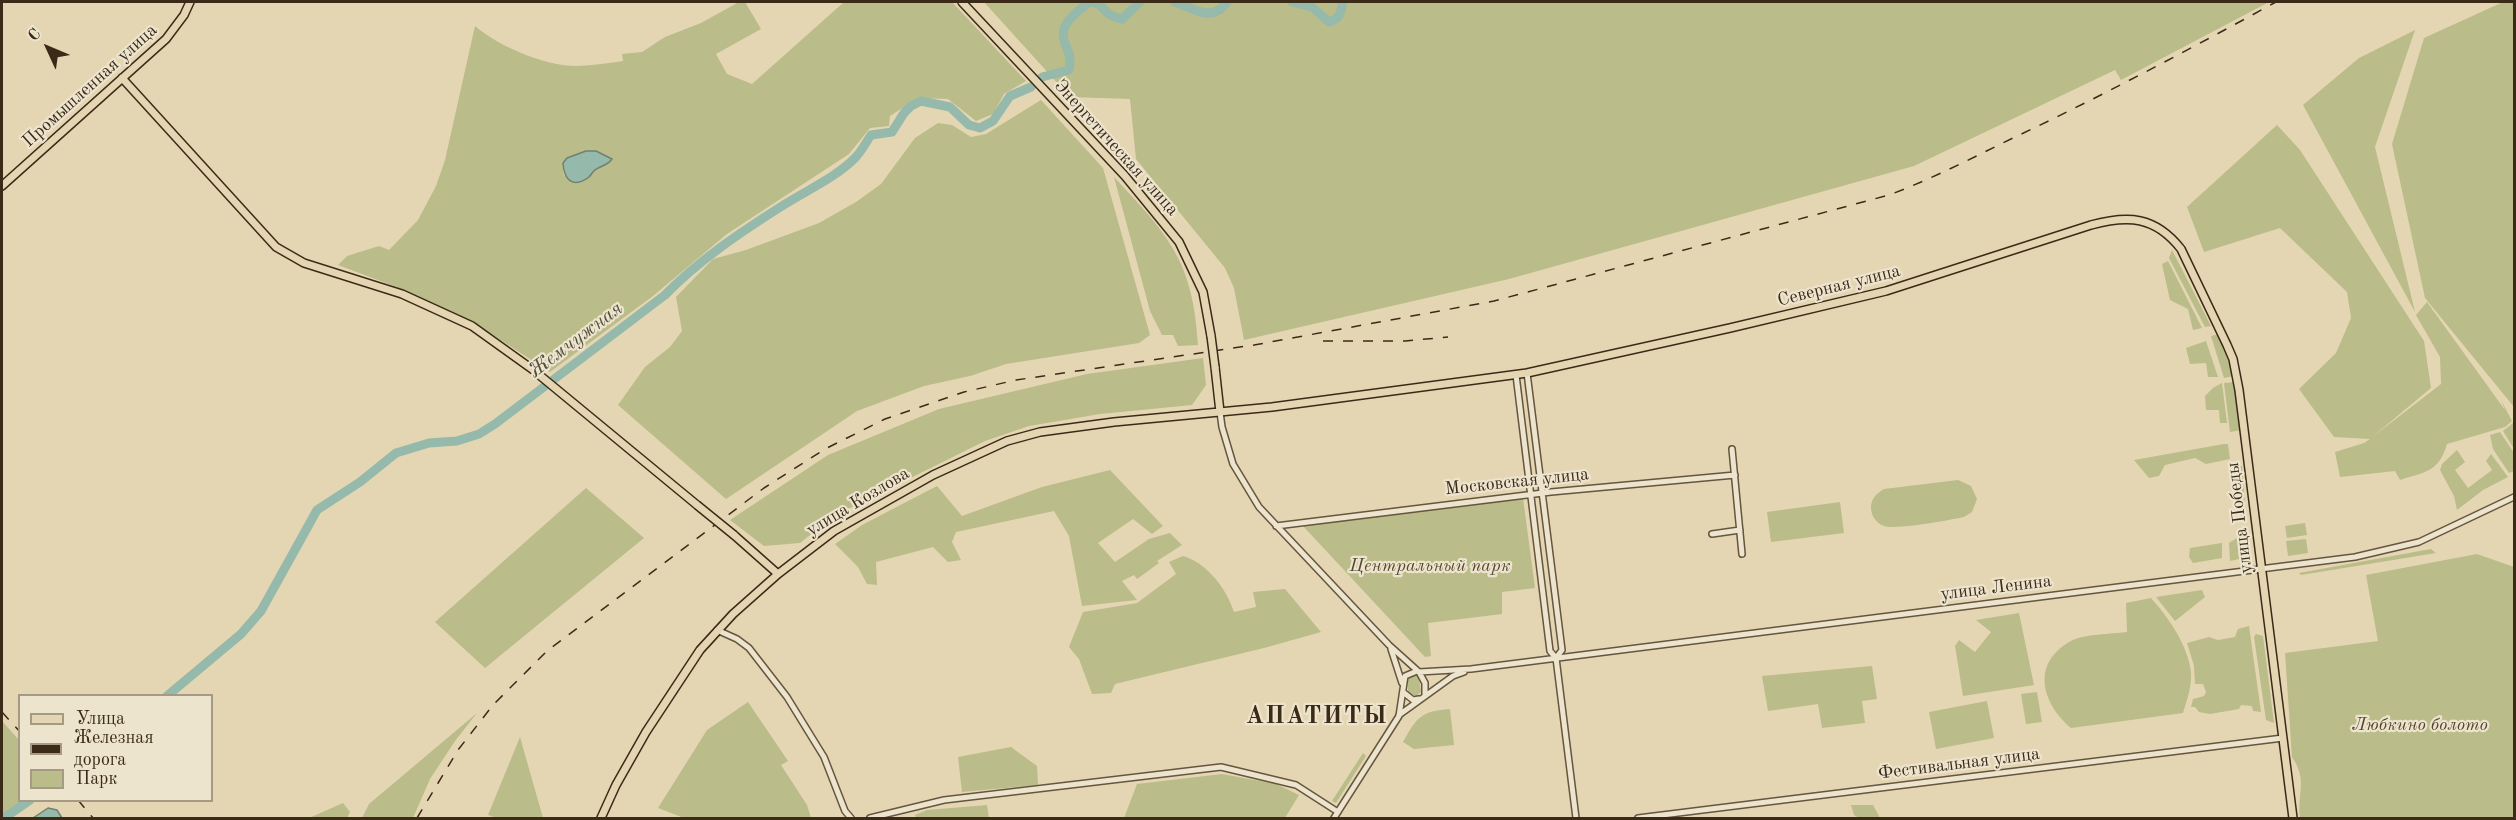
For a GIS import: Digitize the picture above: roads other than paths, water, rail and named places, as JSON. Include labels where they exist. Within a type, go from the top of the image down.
[{"type":"main road","name":"Промышленная улица","points":[[2,186],[123,78],[175,28],[190,2]]},
{"type":"main road","name":"Энергетическая улица","points":[[962,2],[1125,176],[1179,242],[1203,292],[1220,412]]},
{"type":"main road","points":[[123,78],[276,247],[304,263],[402,294],[451,315],[493,339],[734,535],[778,574]]},
{"type":"main road","name":"Северная улица","points":[[1516,375],[1886,291],[2114,219],[2140,220],[2164,232]]},
{"type":"main road","name":"улица Победы","points":[[2164,232],[2174,241],[2186,259],[2233,359],[2240,390],[2293,819]]},
{"type":"main road","points":[[1220,412],[1516,375]]},
{"type":"main road","name":"улица Козлова","points":[[601,819],[640,741],[688,667],[717,630],[778,574],[834,531],[862,513],[942,471],[1007,441],[1040,432],[1220,412]]},
{"type":"street","points":[[1527,373],[1562,650],[1556,658]]},
{"type":"street","points":[[1516,375],[1550,651],[1556,658],[1576,819]]},
{"type":"street","points":[[1220,412],[1227,445],[1238,475],[1259,507],[1389,645],[1418,672],[1425,683],[1423,697],[1413,700],[1403,692]]},
{"type":"street","points":[[1732,449],[1742,554]]},
{"type":"street","name":"Московская улица","points":[[1276,526],[1531,494],[1735,475]]},
{"type":"street","name":"улица Ленина","points":[[1418,672],[1471,669],[2355,557],[2395,549],[2453,528],[2514,497]]},
{"type":"street","points":[[2449,521],[2453,528]]},
{"type":"street","points":[[1712,534],[1740,530]]},
{"type":"street","points":[[717,630],[737,639],[749,648],[787,697],[824,757],[845,811],[851,819]]},
{"type":"street","points":[[1334,819],[1399,716],[1402,684],[1389,645]]},
{"type":"street","name":"улица Ленина","points":[[1399,716],[1453,676],[1471,669]]},
{"type":"street","points":[[1402,684],[1405,676],[1410,672],[1418,672]]},
{"type":"street","name":"Фестивальная улица","points":[[1638,819],[2283,738]]},
{"type":"street","points":[[870,819],[944,800],[1221,767],[1296,785],[1338,812]]},
{"type":"waterway","name":"Жемчужная","points":[[1042,77],[1069,70],[1070,56],[1063,36],[1064,30],[1070,20],[1089,2]]},
{"type":"waterway","name":"Жемчужная","points":[[1091,2],[1122,19],[1140,2]]},
{"type":"waterway","name":"Жемчужная","points":[[1175,2],[1196,11],[1209,13],[1216,12],[1227,2]]},
{"type":"waterway","name":"Жемчужная","points":[[1292,2],[1312,7],[1329,22],[1338,17],[1343,2]]},
{"type":"waterway","name":"Жемчужная","points":[[169,694],[241,634],[261,611],[317,510],[360,482],[396,453],[429,443],[457,441],[479,434],[495,424],[665,295],[721,247],[791,200],[839,172],[857,155],[871,135],[892,132],[911,106],[921,101],[950,107],[969,125],[980,128],[993,121],[1010,96],[1031,87]]},
{"type":"waterway","name":"Жемчужная","points":[[4,818],[27,802]]},
{"type":"railway","points":[[417,818],[458,750],[493,705],[547,651],[764,488],[825,449],[885,419],[964,392],[1016,380],[1254,345],[1494,301],[1889,195],[1952,168],[2080,106],[2276,2]]},
{"type":"railway","points":[[1323,341],[1405,341],[1448,337]]},
{"type":"railway","points":[[2,712],[18,730]]},
{"type":"railway","points":[[80,802],[93,818]]},
{"type":"district","name":"АПАТИТЫ","points":[[1317,717]]},
{"type":"park label","name":"Центральный парк","points":[[1430,566]]},
{"type":"park label","name":"Любкино болото","points":[[2420,725]]}]
